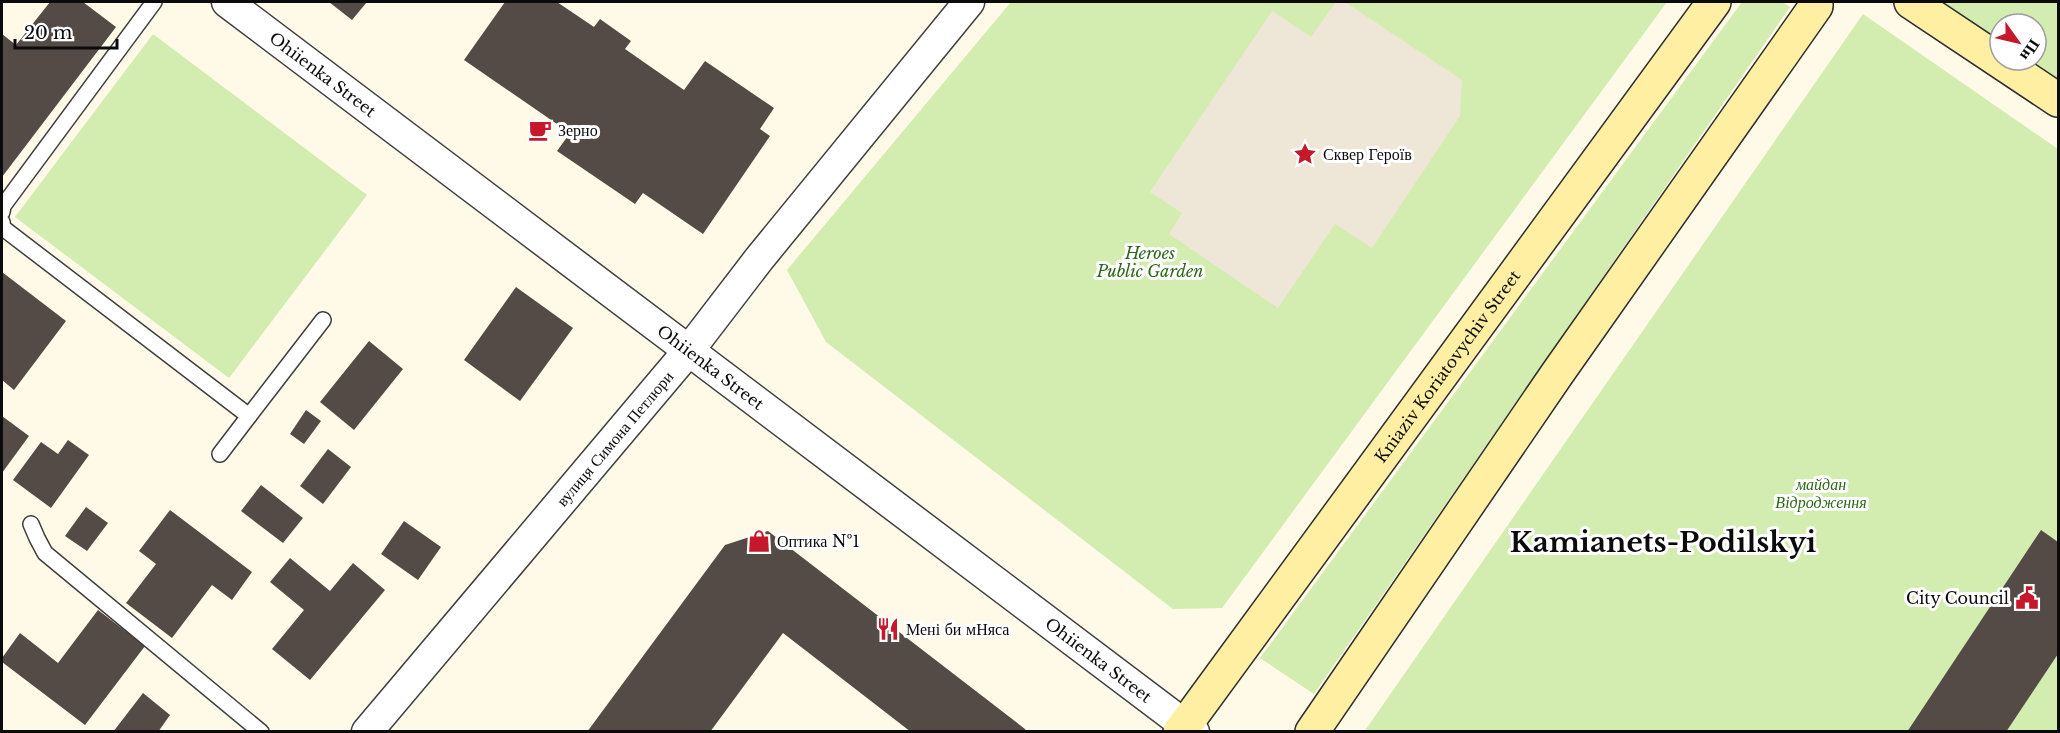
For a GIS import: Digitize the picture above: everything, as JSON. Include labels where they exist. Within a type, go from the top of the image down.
[{"type":"main road","name":"Kniaziv Koriatovychiv Street","points":[[1186,729],[1714,2]]},
{"type":"main road","points":[[1312,732],[1557,374],[1816,6],[1816,2]]},
{"type":"main road","points":[[1911,2],[2058,100]]},
{"type":"street","name":"Ohiienka Street","points":[[227,2],[690,349],[1186,729]]},
{"type":"street","name":"вулиця Симона Петлюри","points":[[367,732],[690,349],[759,259],[969,2]]},
{"type":"lane","points":[[2,212],[10,196],[154,2]]},
{"type":"lane","points":[[2,222],[3,228],[249,416]]},
{"type":"lane","points":[[220,454],[323,320]]},
{"type":"lane","points":[[31,524],[45,553],[261,732]]},
{"type":"green space","name":"Heroes Public Garden","points":[[1011,2],[1667,2],[1222,608],[1173,609],[826,342],[787,270]]},
{"type":"green space","points":[[1742,2],[1782,2],[1790,7],[1314,694],[1260,658]]},
{"type":"green space","points":[[1911,2],[2058,2],[2058,100],[2016,72],[2048,72],[2048,12],[1988,12],[1988,53]]},
{"type":"green space","name":"майдан Відродження","points":[[1863,14],[2058,149],[2058,731],[1364,732]]},
{"type":"green space","points":[[153,34],[367,195],[229,378],[15,217]]},
{"type":"shaded area","name":"Сквер Героїв","points":[[1336,2],[1345,2],[1462,80],[1460,116],[1372,248],[1335,224],[1278,308],[1169,234],[1182,213],[1150,192],[1272,11],[1311,37]]},
{"type":"building","points":[[50,2],[83,2],[116,27],[2,177],[2,34],[16,45]]},
{"type":"building","points":[[329,2],[367,2],[352,20]]},
{"type":"building","points":[[505,2],[557,2],[594,27],[600,19],[631,41],[625,49],[684,90],[705,61],[774,108],[760,129],[770,136],[703,234],[643,193],[635,204],[557,151],[570,133],[464,60]]},
{"type":"building","points":[[2,272],[66,321],[14,390],[2,380]]},
{"type":"building","points":[[516,287],[573,328],[520,401],[464,360]]},
{"type":"building","points":[[369,341],[403,369],[354,430],[320,402]]},
{"type":"building","points":[[306,410],[321,421],[304,444],[290,434]]},
{"type":"building","points":[[2,416],[29,436],[2,473]]},
{"type":"building","points":[[68,440],[89,455],[51,508],[13,480],[41,442],[58,454]]},
{"type":"building","points":[[328,449],[351,467],[323,504],[300,486]]},
{"type":"building","points":[[261,485],[303,518],[283,543],[241,511]]},
{"type":"building","points":[[86,507],[108,523],[87,551],[65,536]]},
{"type":"building","points":[[170,510],[252,572],[232,600],[212,585],[172,638],[126,603],[156,564],[139,551]]},
{"type":"building","points":[[404,521],[441,547],[418,580],[381,554]]},
{"type":"building","name":"City Council","points":[[2041,530],[2058,542],[2058,654],[2006,732],[1907,732]]},
{"type":"building","points":[[768,531],[1026,732],[911,732],[783,633],[710,732],[587,732],[725,545]]},
{"type":"building","points":[[290,558],[330,591],[353,563],[385,590],[310,680],[272,649],[304,610],[270,582]]},
{"type":"building","points":[[98,610],[145,646],[85,725],[2,662],[2,658],[20,633],[58,663]]},
{"type":"building","points":[[143,693],[170,715],[158,732],[113,732]]},
{"type":"place","name":"Зерно","points":[[540,130]]},
{"type":"place","name":"Сквер Героїв","points":[[1305,154]]},
{"type":"place","name":"Оптика №1","points":[[759,541]]},
{"type":"place","name":"City Council","points":[[2027,598]]},
{"type":"place","name":"Мені би мНяса","points":[[888,629]]},
{"type":"district","name":"Kamianets-Podilskyi","points":[[1663,542]]}]
